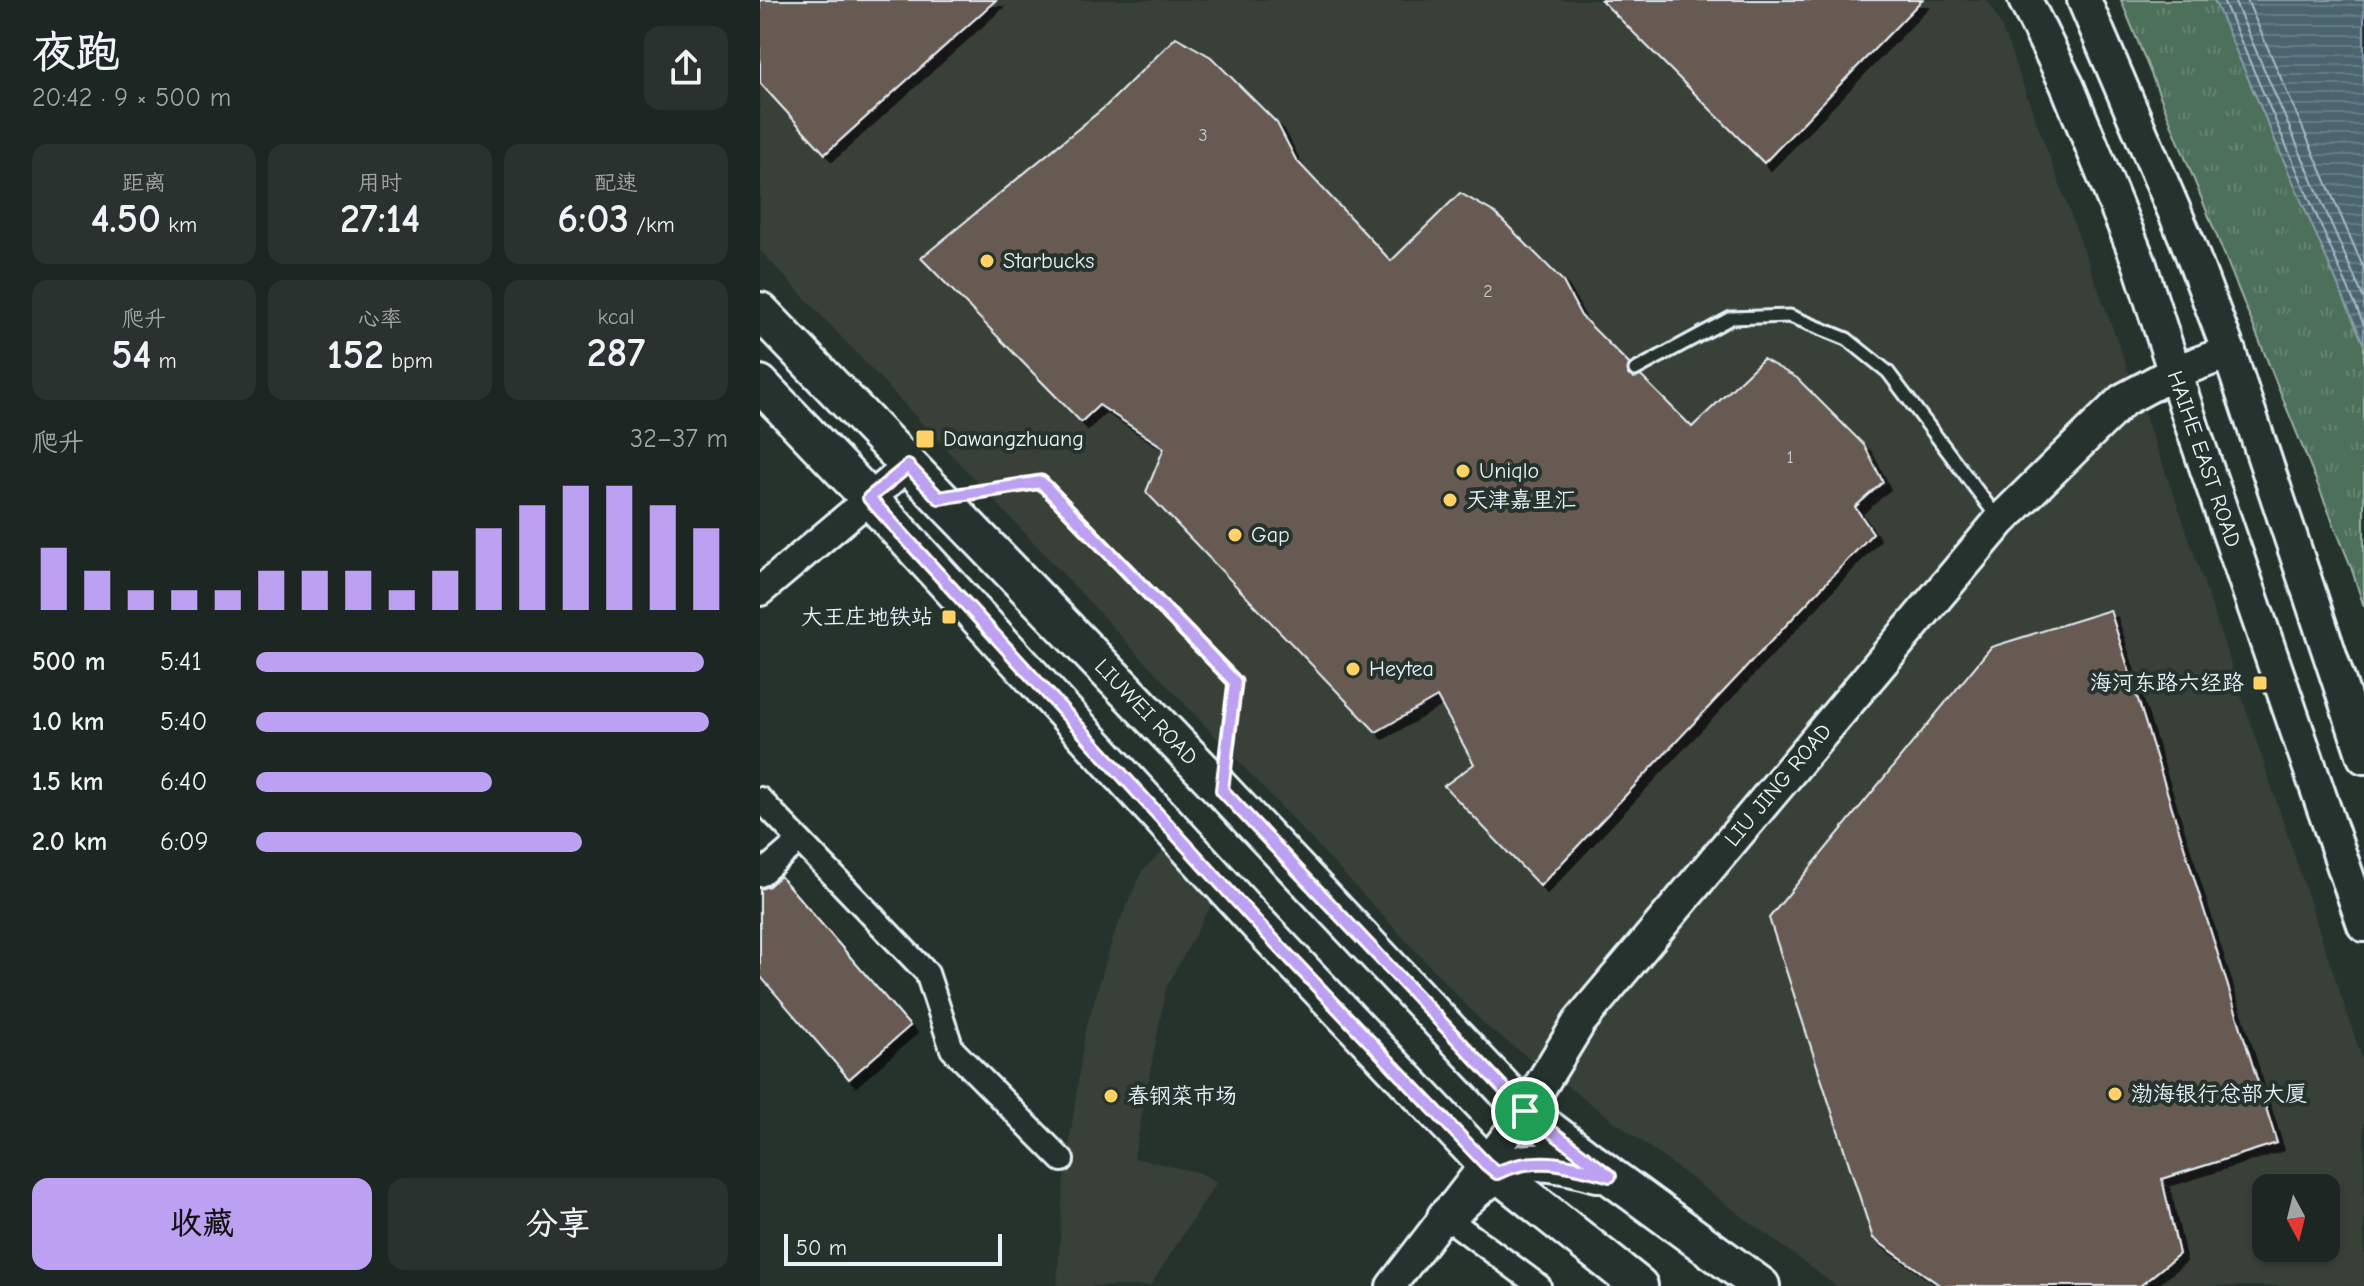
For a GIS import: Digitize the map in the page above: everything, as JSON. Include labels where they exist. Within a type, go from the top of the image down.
[{"type":"main road","name":"HAIHE EAST ROAD","points":[[2025,0],[2067,85],[2139,262],[2364,925]]},
{"type":"main road","points":[[2084,0],[2187,241],[2229,352],[2364,757]]},
{"type":"main road","name":"LIUWEI ROAD","points":[[760,311],[1222,790],[1525,1111],[1761,1286]]},
{"type":"main road","name":"LIU JING ROAD","points":[[1525,1111],[1580,1021],[2000,521],[2123,400],[2175,372],[2229,352]]},
{"type":"main road","points":[[760,384],[869,498],[1260,926],[1491,1169],[1639,1286]]},
{"type":"main road","points":[[1446,1217],[1491,1169],[1541,1161],[1610,1176]]},
{"type":"street","points":[[760,591],[908,466]]},
{"type":"street","points":[[760,799],[927,973],[952,1049],[1062,1160]]},
{"type":"street","points":[[760,875],[799,841]]},
{"type":"street","name":"LIU JING ROAD","points":[[1491,1169],[1525,1111]]},
{"type":"street","points":[[1391,1286],[1446,1217],[1539,1286]]},
{"type":"lane","points":[[1635,370],[1731,318],[1790,316],[1847,339],[1888,372],[2000,521]]},
{"type":"lane","points":[[939,498],[1041,482],[1235,682],[1222,790]]},
{"type":"shaded area","points":[[760,0],[1988,0],[2002,28],[2181,514],[2364,1065],[2364,1286],[1836,1286],[1486,1026],[760,250]]},
{"type":"shaded area","name":"春钢菜市场","points":[[1164,850],[1211,905],[1166,988],[1134,1158],[1201,1173],[1216,1183],[1150,1286],[1057,1286],[1063,1188],[1085,1032],[1114,934],[1142,871]]},
{"type":"green space","points":[[2121,0],[2364,0],[2364,607],[2350,564]]},
{"type":"water","points":[[2214,0],[2364,0],[2364,345]]},
{"type":"building","points":[[760,0],[996,0],[825,154],[760,83]]},
{"type":"building","points":[[1601,0],[1922,0],[1764,163]]},
{"type":"building","name":"天津嘉里汇","points":[[1176,37],[1211,57],[1277,123],[1296,160],[1391,261],[1460,193],[1495,213],[1562,280],[1581,316],[1629,364],[1628,375],[1634,378],[1641,376],[1692,427],[1763,359],[1797,378],[1864,445],[1883,482],[1855,507],[1873,533],[1540,886],[1444,786],[1474,764],[1437,697],[1376,732],[1146,492],[1164,448],[1099,405],[1081,422],[921,258],[1106,106]]},
{"type":"building","points":[[2110,610],[2277,1143],[2162,1179],[2179,1254],[2140,1286],[1941,1286],[1873,1238],[1769,918],[1991,647]]},
{"type":"building","points":[[780,876],[910,1026],[849,1079],[760,976],[760,889]]},
{"type":"place","name":"Starbucks","points":[[987,261]]},
{"type":"place","name":"Dawangzhuang","points":[[925,439]]},
{"type":"place","name":"Uniqlo","points":[[1463,471]]},
{"type":"place","name":"天津嘉里汇","points":[[1450,500]]},
{"type":"place","name":"Gap","points":[[1235,535]]},
{"type":"place","name":"大王庄地铁站","points":[[949,617]]},
{"type":"place","name":"Heytea","points":[[1353,669]]},
{"type":"place","name":"海河东路六经路","points":[[2260,683]]},
{"type":"place","name":"渤海银行总部大厦","points":[[2115,1094]]},
{"type":"place","name":"春钢菜市场","points":[[1111,1096]]},
{"type":"route","points":[[908,466],[939,498],[1041,482],[1235,682],[1222,790],[1525,1111],[1610,1176],[1555,1162],[1524,1163],[1497,1173],[1486,1164],[1260,926],[869,498],[908,466]]}]
